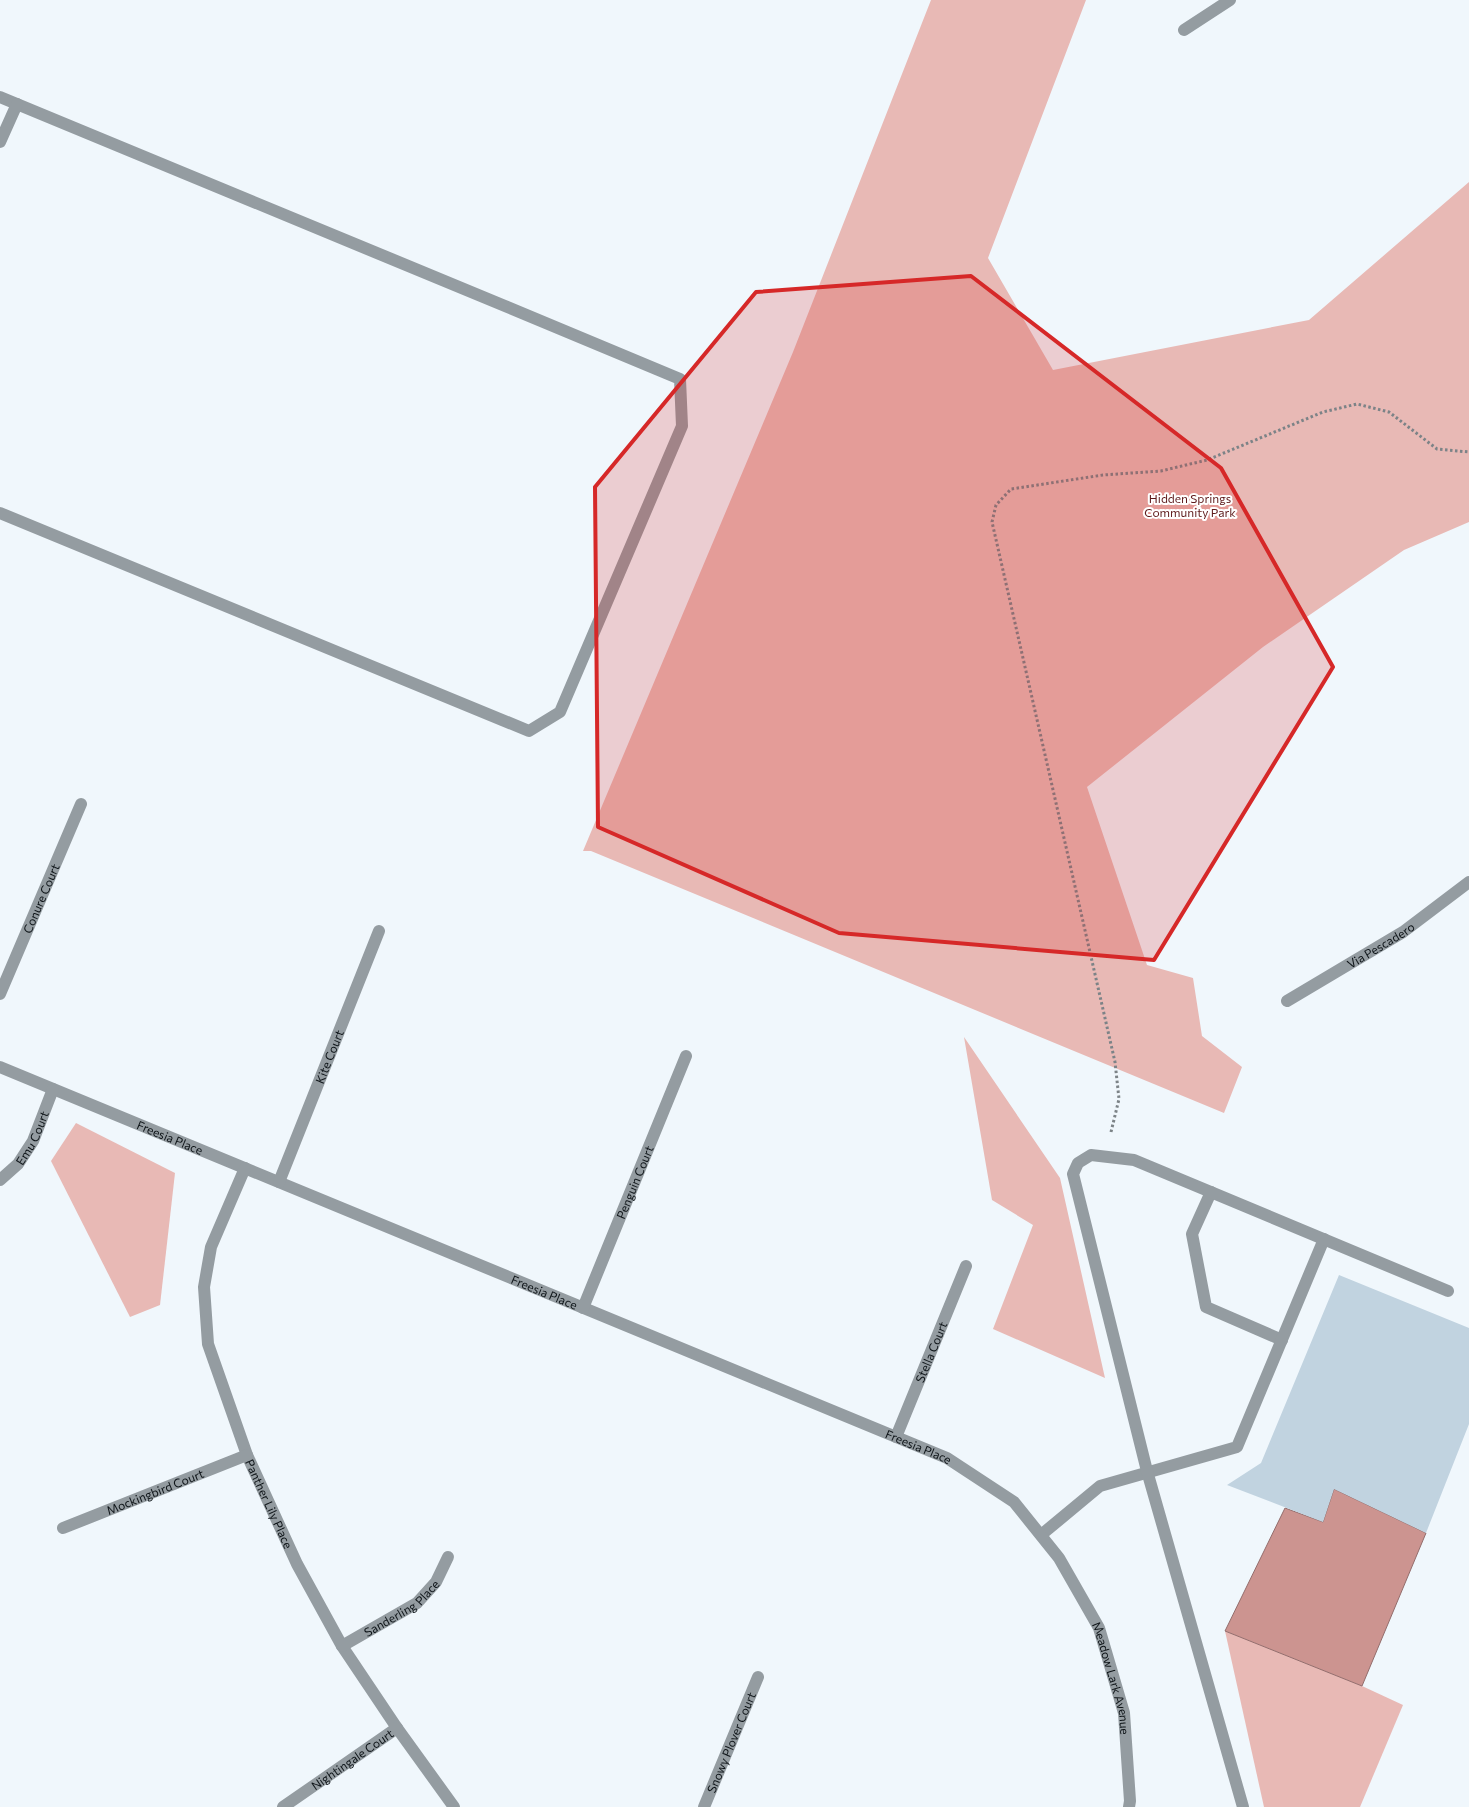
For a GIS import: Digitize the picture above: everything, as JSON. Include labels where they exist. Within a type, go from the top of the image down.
[{"type":"street","points":[[1184,30],[1230,0]]},
{"type":"street","points":[[0,97],[680,380],[682,426],[560,712],[529,731],[0,513]]},
{"type":"street","points":[[0,142],[17,104]]},
{"type":"street","name":"Conure Court","points":[[0,994],[80,804]]},
{"type":"street","name":"Via Pescadero","points":[[1287,1001],[1403,932],[1469,882]]},
{"type":"street","name":"Kite Court","points":[[279,1182],[380,931]]},
{"type":"street","name":"Penguin Court","points":[[584,1308],[686,1056]]},
{"type":"street","name":"Freesia Place","points":[[0,1067],[947,1458],[1014,1502],[1059,1558]]},
{"type":"street","name":"Emu Court","points":[[0,1180],[18,1164],[33,1141],[53,1089]]},
{"type":"street","points":[[1242,1807],[1147,1471],[1074,1174],[1078,1163],[1091,1155],[1134,1160],[1448,1291]]},
{"type":"street","name":"Panther Lily Place","points":[[245,1168],[211,1247],[204,1287],[208,1344],[247,1455],[297,1564],[342,1646],[397,1728],[454,1807]]},
{"type":"street","points":[[1211,1192],[1192,1234],[1206,1307],[1282,1340]]},
{"type":"street","points":[[1041,1535],[1100,1486],[1147,1471],[1237,1447],[1324,1239]]},
{"type":"street","name":"Stella Court","points":[[896,1437],[966,1266]]},
{"type":"street","name":"Mockingbird Court","points":[[63,1528],[247,1455]]},
{"type":"street","name":"Sanderling Place","points":[[342,1646],[417,1603],[436,1582],[448,1557]]},
{"type":"street","name":"Meadow Lark Avenue","points":[[1059,1558],[1099,1628],[1124,1713],[1130,1801],[1128,1807]]},
{"type":"street","name":"Snowy Plover Court","points":[[704,1807],[758,1677]]},
{"type":"street","name":"Nightingale Court","points":[[282,1807],[397,1728]]},
{"type":"path","points":[[1091,1155],[1111,1134],[1119,1100],[1114,1062],[992,522],[996,505],[1011,490],[1103,475],[1161,471],[1207,460],[1323,412],[1358,404],[1389,412],[1437,449],[1469,452]]},
{"type":"highlighted area","points":[[971,276],[1221,468],[1333,667],[1154,960],[839,933],[598,827],[595,487],[756,292]]},
{"type":"green space","name":"Hidden Springs Community Park","points":[[931,0],[1086,0],[988,258],[1053,370],[1309,320],[1469,182],[1469,522],[1404,550],[1263,647],[1087,787],[1147,965],[1193,978],[1202,1036],[1242,1067],[1224,1113],[591,851],[583,851],[793,352]]},
{"type":"green space","points":[[964,1037],[1060,1178],[1105,1378],[993,1329],[1033,1225],[992,1200]]},
{"type":"green space","points":[[76,1123],[175,1173],[160,1305],[130,1317],[51,1161]]},
{"type":"green space","points":[[1225,1631],[1362,1686],[1403,1705],[1360,1807],[1264,1807]]},
{"type":"shaded area","points":[[1334,1489],[1426,1533],[1362,1686],[1225,1631],[1285,1508],[1323,1522]]},
{"type":"building","points":[[1339,1275],[1469,1328],[1469,1424],[1426,1533],[1334,1489],[1323,1522],[1227,1485],[1261,1463]]}]
